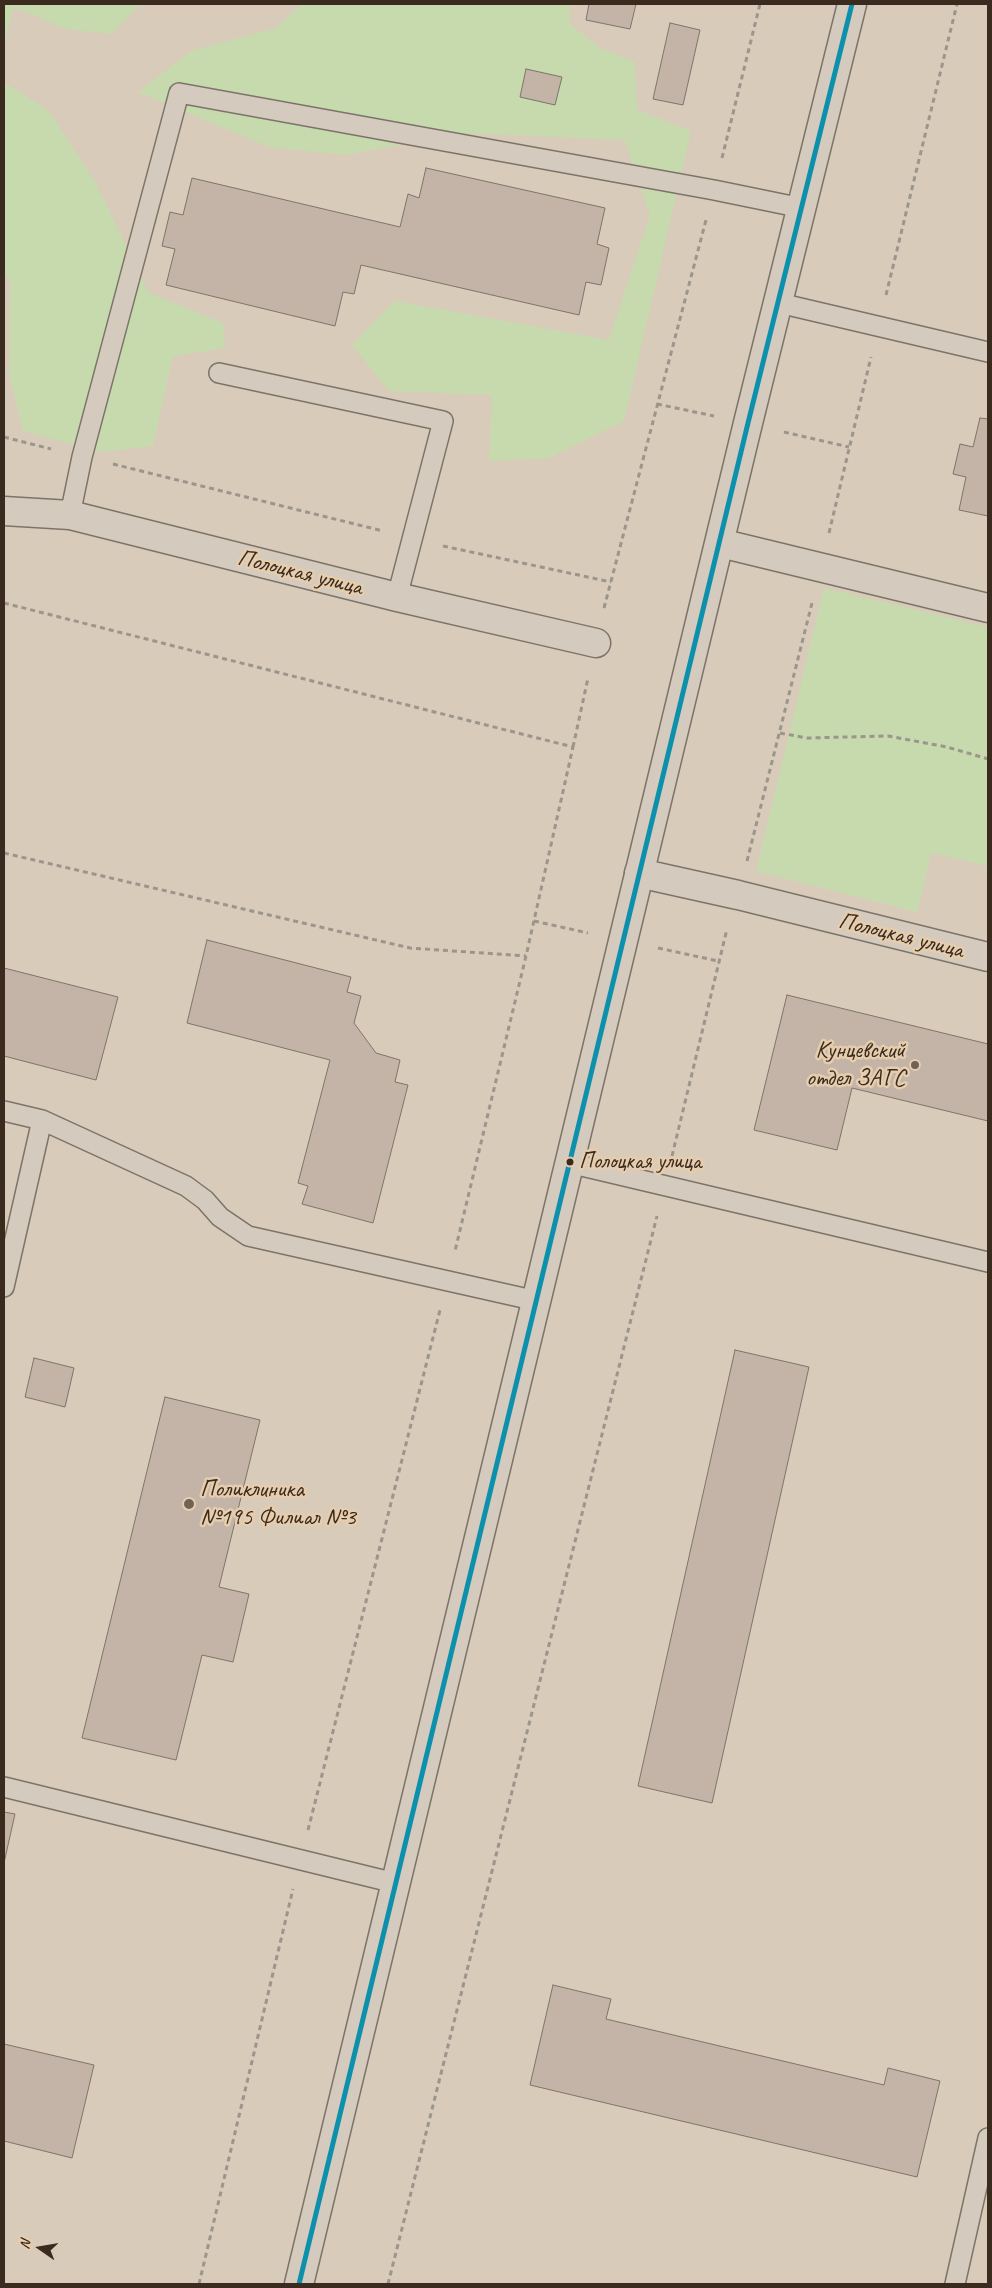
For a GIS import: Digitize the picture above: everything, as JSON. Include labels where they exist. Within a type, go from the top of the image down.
[{"type":"street","points":[[299,2284],[639,873],[852,4]]},
{"type":"street","name":"Полоцкая улица","points":[[4,511],[70,514],[397,597],[596,643]]},
{"type":"street","points":[[720,543],[988,608]]},
{"type":"street","name":"Полоцкая улица","points":[[639,873],[738,895],[988,958]]},
{"type":"lane","points":[[70,514],[82,457],[179,93],[714,190],[802,208]]},
{"type":"lane","points":[[778,303],[879,325],[988,352]]},
{"type":"lane","points":[[219,373],[443,421],[397,597]]},
{"type":"lane","points":[[4,1111],[42,1120],[186,1186],[197,1192],[231,1226],[248,1236],[537,1300]]},
{"type":"lane","points":[[4,1287],[42,1120]]},
{"type":"lane","points":[[569,1163],[988,1262]]},
{"type":"lane","points":[[4,1787],[395,1883]]},
{"type":"lane","points":[[955,2284],[988,2138]]},
{"type":"path","points":[[4,437],[480,555],[610,582],[714,190],[760,4]]},
{"type":"path","points":[[834,516],[957,4]]},
{"type":"path","points":[[388,2284],[665,1185],[718,961],[738,895],[821,568]]},
{"type":"path","points":[[4,603],[573,747],[526,956],[448,1280],[300,1861],[199,2284]]},
{"type":"path","points":[[780,733],[807,738],[888,736],[947,747],[988,759]]},
{"type":"path","points":[[4,853],[410,948],[526,956]]},
{"type":"green space","points":[[4,4],[140,4],[112,34],[66,29],[14,7],[4,45]]},
{"type":"green space","points":[[302,4],[569,4],[570,24],[600,48],[635,62],[637,110],[691,131],[624,421],[549,458],[489,461],[492,395],[389,391],[352,345],[395,301],[609,340],[650,215],[625,140],[466,133],[346,155],[269,147],[138,92],[193,50],[274,29]]},
{"type":"green space","points":[[4,82],[49,111],[95,182],[149,293],[223,323],[225,348],[173,356],[153,446],[102,452],[23,431],[9,373],[10,281],[4,273]]},
{"type":"green space","points":[[824,588],[988,627],[988,866],[931,853],[917,912],[756,871]]},
{"type":"building","points":[[589,4],[636,4],[630,29],[586,20]]},
{"type":"building","points":[[670,23],[700,30],[683,105],[653,99]]},
{"type":"building","points":[[526,69],[562,77],[555,105],[520,97]]},
{"type":"building","points":[[426,168],[605,208],[597,244],[609,248],[601,285],[586,282],[579,315],[361,265],[354,294],[343,292],[335,326],[166,285],[175,249],[162,246],[170,212],[183,215],[192,178],[400,227],[408,194],[419,198]]},
{"type":"building","points":[[980,418],[988,419],[988,516],[959,510],[966,477],[953,474],[960,444],[973,447]]},
{"type":"building","points":[[207,940],[351,977],[347,992],[361,996],[354,1023],[376,1053],[400,1060],[395,1082],[408,1085],[373,1223],[302,1204],[308,1186],[298,1183],[330,1060],[187,1023]]},
{"type":"building","points":[[4,968],[118,997],[96,1080],[4,1056]]},
{"type":"building","points":[[787,995],[988,1044],[988,1121],[852,1088],[837,1150],[754,1130]]},
{"type":"building","points":[[735,1350],[809,1367],[712,1803],[638,1786]]},
{"type":"building","points":[[34,1358],[74,1368],[65,1407],[25,1397]]},
{"type":"building","name":"Поликлиника №195 Филиал №3","points":[[165,1397],[260,1420],[219,1587],[249,1594],[233,1662],[202,1655],[176,1760],[82,1738]]},
{"type":"building","points":[[4,1812],[15,1814],[4,1863]]},
{"type":"building","points":[[553,1985],[611,1999],[606,2019],[884,2085],[888,2068],[940,2081],[917,2177],[530,2085]]},
{"type":"building","points":[[4,2044],[94,2065],[72,2158],[4,2141]]},
{"type":"transit line","points":[[299,2284],[748,423],[852,4]]},
{"type":"place","name":"Кунцевский отдел ЗАГС","points":[[915,1065]]},
{"type":"place","name":"Полоцкая улица","points":[[570,1162]]},
{"type":"place","name":"Поликлиника №195 Филиал №3","points":[[189,1504]]}]
